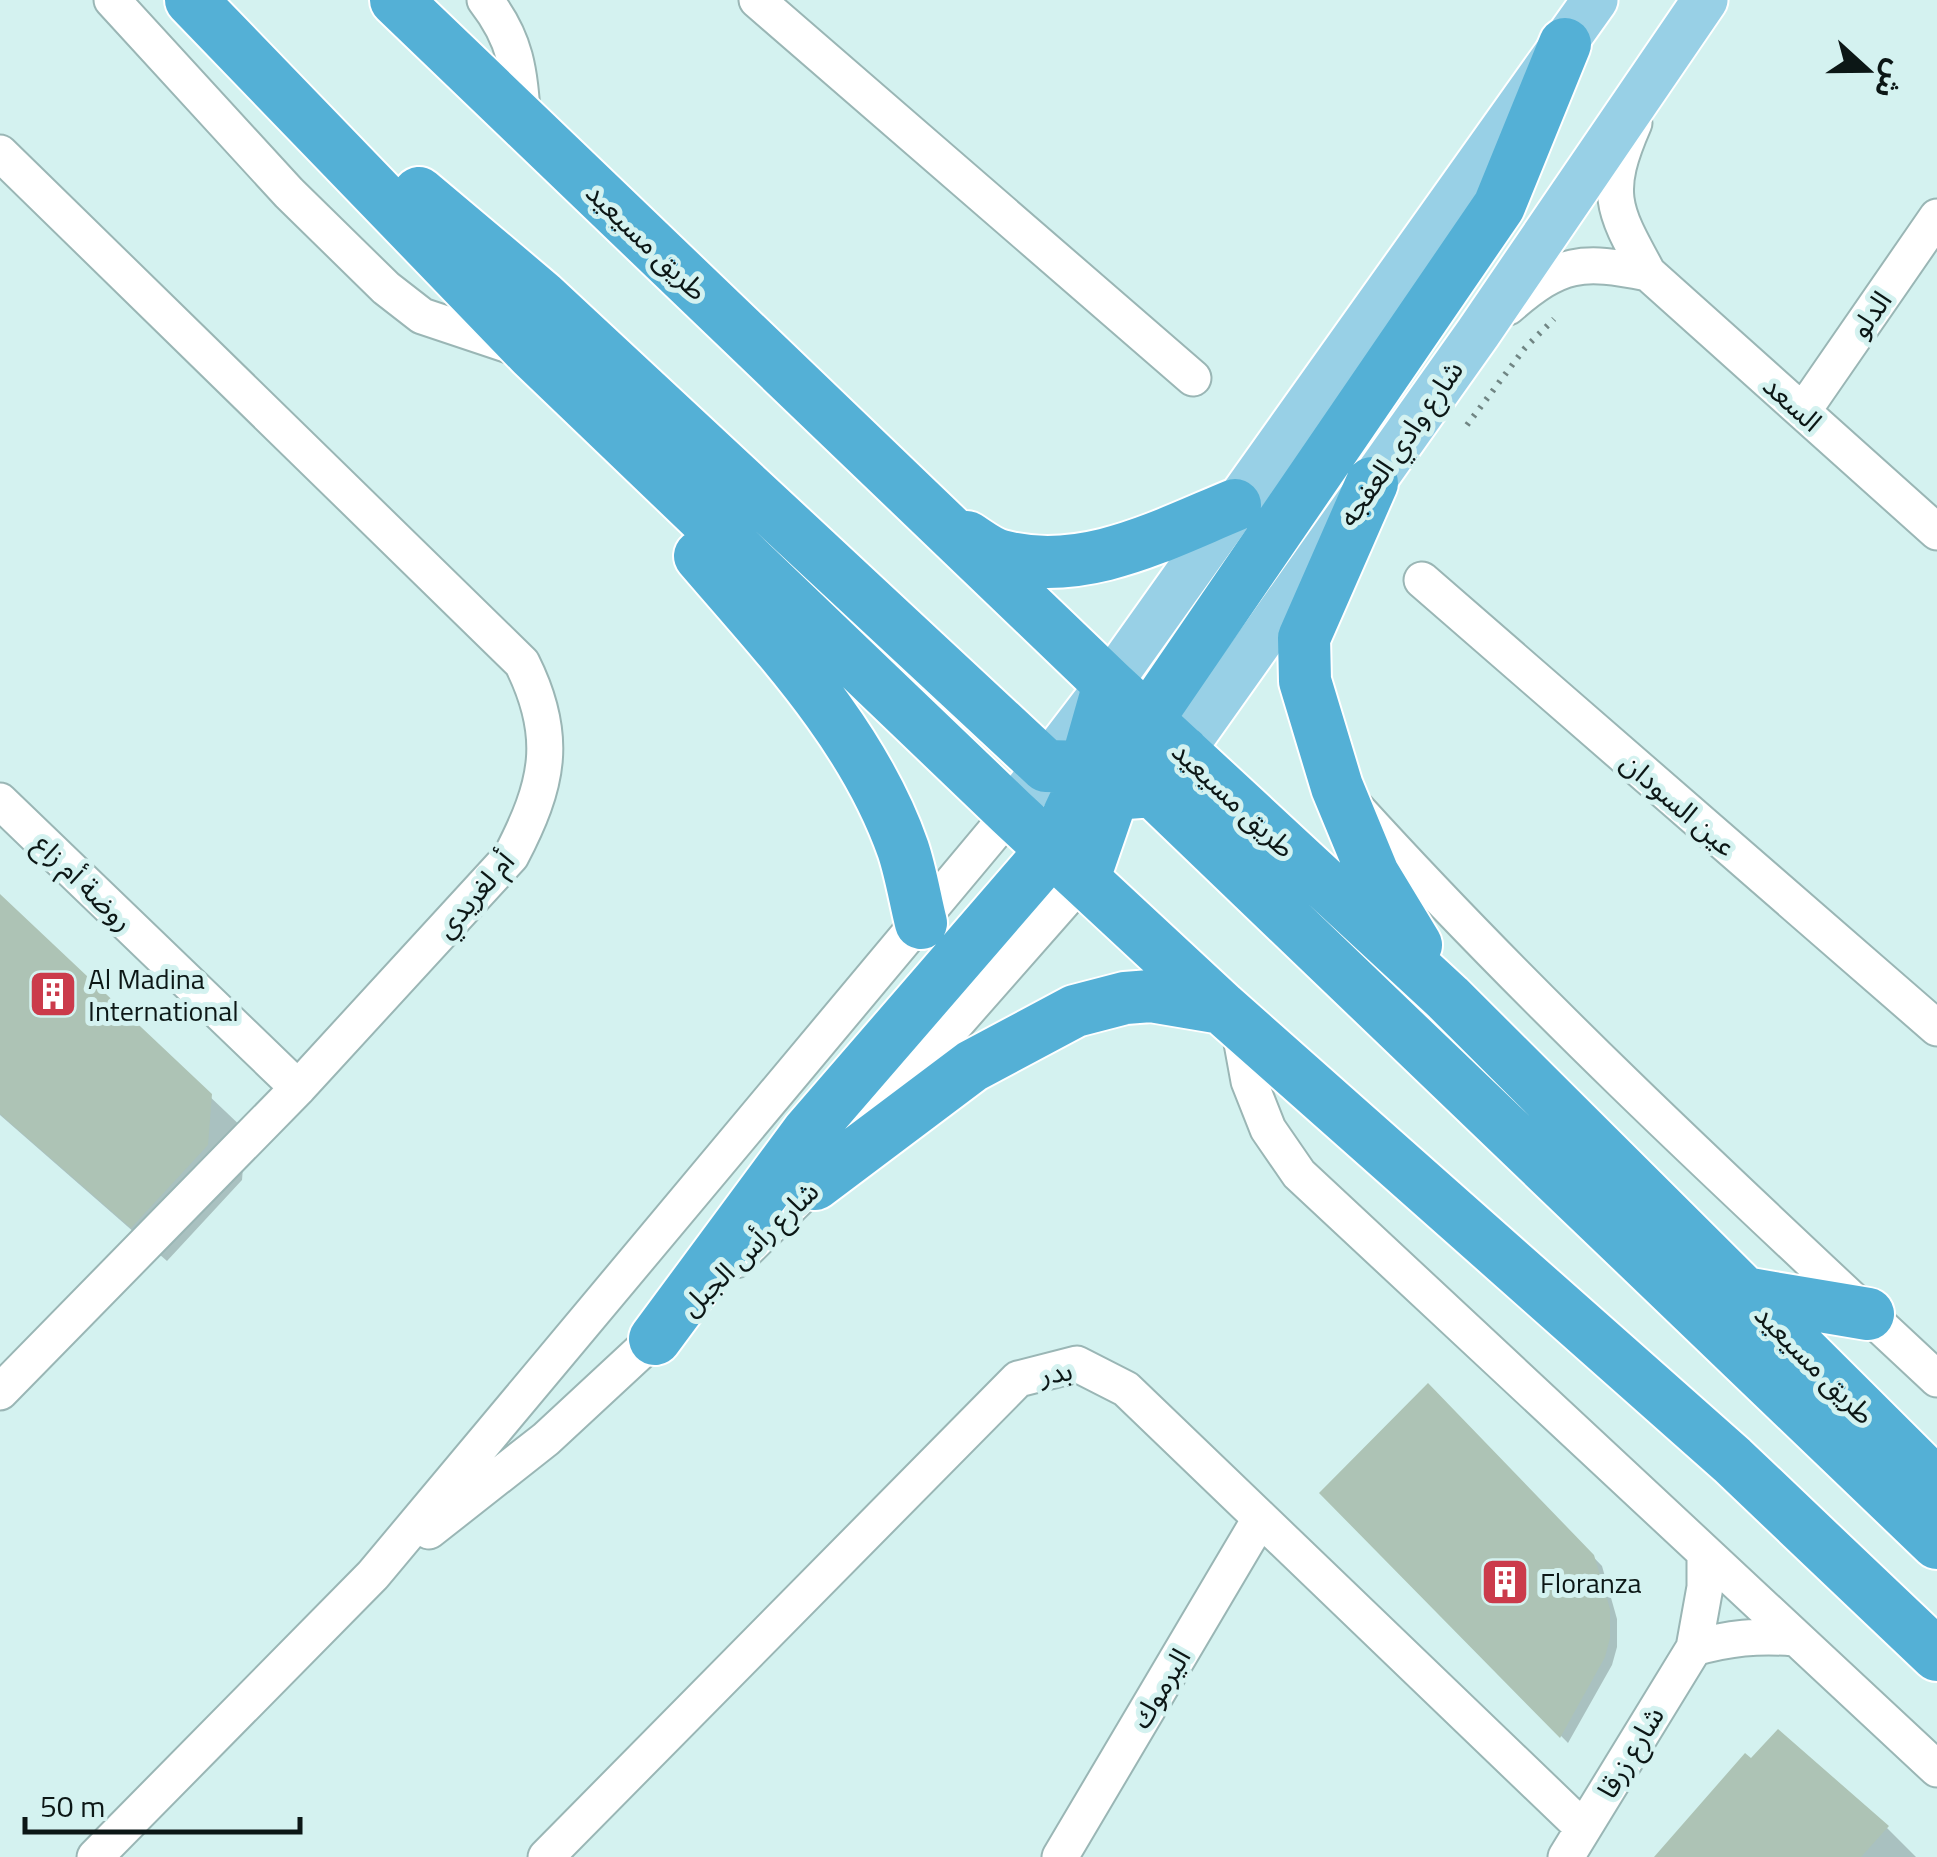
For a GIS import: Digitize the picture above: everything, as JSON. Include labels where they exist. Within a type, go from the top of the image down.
[{"type":"highway","name":"طريق مسيعيد","points":[[396,0],[1110,684],[1117,769],[1448,998],[1937,1486]]},
{"type":"highway","points":[[193,2],[546,365],[1011,812],[1230,1014],[1746,1473],[1937,1655]]},
{"type":"highway","points":[[193,2],[541,296],[1117,769],[1937,1543]]},
{"type":"highway","points":[[655,1338],[808,1132],[1068,864],[1117,769],[1499,206],[1565,44]]},
{"type":"highway","points":[[546,365],[606,446],[812,687],[868,770],[904,850],[920,924]]},
{"type":"highway","points":[[1372,484],[1304,638],[1305,682],[1336,787],[1373,874],[1448,998]]},
{"type":"highway","points":[[936,519],[998,556],[1044,563],[1088,560],[1235,505]]},
{"type":"highway","points":[[1110,684],[1117,769]]},
{"type":"highway","points":[[1011,812],[1117,769]]},
{"type":"highway","points":[[815,1184],[972,1066],[1075,1011],[1125,998],[1151,996],[1230,1014]]},
{"type":"highway","points":[[1744,1293],[1868,1314]]},
{"type":"main road","points":[[1110,684],[1595,0]]},
{"type":"main road","name":"شارع وادي العفجه","points":[[1117,769],[1372,484],[1705,0]]},
{"type":"street","points":[[112,0],[289,193],[386,288],[422,316],[546,365]]},
{"type":"street","points":[[485,0],[505,26],[518,62],[523,122]]},
{"type":"street","points":[[757,0],[1194,378]]},
{"type":"street","name":"السعد","points":[[1655,75],[1620,156],[1614,191],[1618,219],[1648,274],[1937,532]]},
{"type":"street","name":"أم لغريدي","points":[[0,153],[522,663],[538,695],[546,736],[534,813],[511,856],[298,1088],[0,1392]]},
{"type":"street","name":"الدلو","points":[[1802,412],[1937,216]]},
{"type":"street","name":"السعد","points":[[1478,333],[1540,279],[1576,265],[1608,265],[1648,274]]},
{"type":"street","name":"عين السودان","points":[[1422,580],[1937,1028]]},
{"type":"street","points":[[1336,787],[1462,924],[1616,1079],[1937,1380]]},
{"type":"street","name":"روضة أم زاع","points":[[0,801],[298,1088]]},
{"type":"street","name":"شارع رأس الجبل","points":[[95,1857],[373,1575],[1011,812]]},
{"type":"street","name":"شارع رأس الجبل","points":[[373,1575],[546,1440],[815,1184],[1068,864]]},
{"type":"street","points":[[1230,1014],[1268,1129],[1299,1174],[1937,1770]]},
{"type":"street","name":"بدر","points":[[546,1857],[1018,1378],[1077,1364],[1126,1389],[1260,1519],[1574,1843]]},
{"type":"street","name":"اليرموك","points":[[1060,1857],[1260,1519]]},
{"type":"street","name":"شارع زرقا","points":[[1574,1843],[1694,1648],[1706,1556]]},
{"type":"street","points":[[1694,1648],[1744,1637],[1794,1638]]},
{"type":"path","points":[[1457,438],[1525,348],[1608,265]]},
{"type":"building","name":"Al Madina International","points":[[0,894],[212,1094],[208,1145],[131,1228],[0,1114]]},
{"type":"building","name":"Floranza","points":[[1428,1383],[1594,1555],[1610,1609],[1610,1638],[1605,1657],[1560,1738],[1319,1493]]},
{"type":"building","points":[[1778,1729],[1889,1826],[1861,1857],[1654,1857],[1745,1753],[1751,1758]]},
{"type":"place","name":"Al Madina International","points":[[53,994]]},
{"type":"place","name":"Floranza","points":[[1505,1582]]}]
